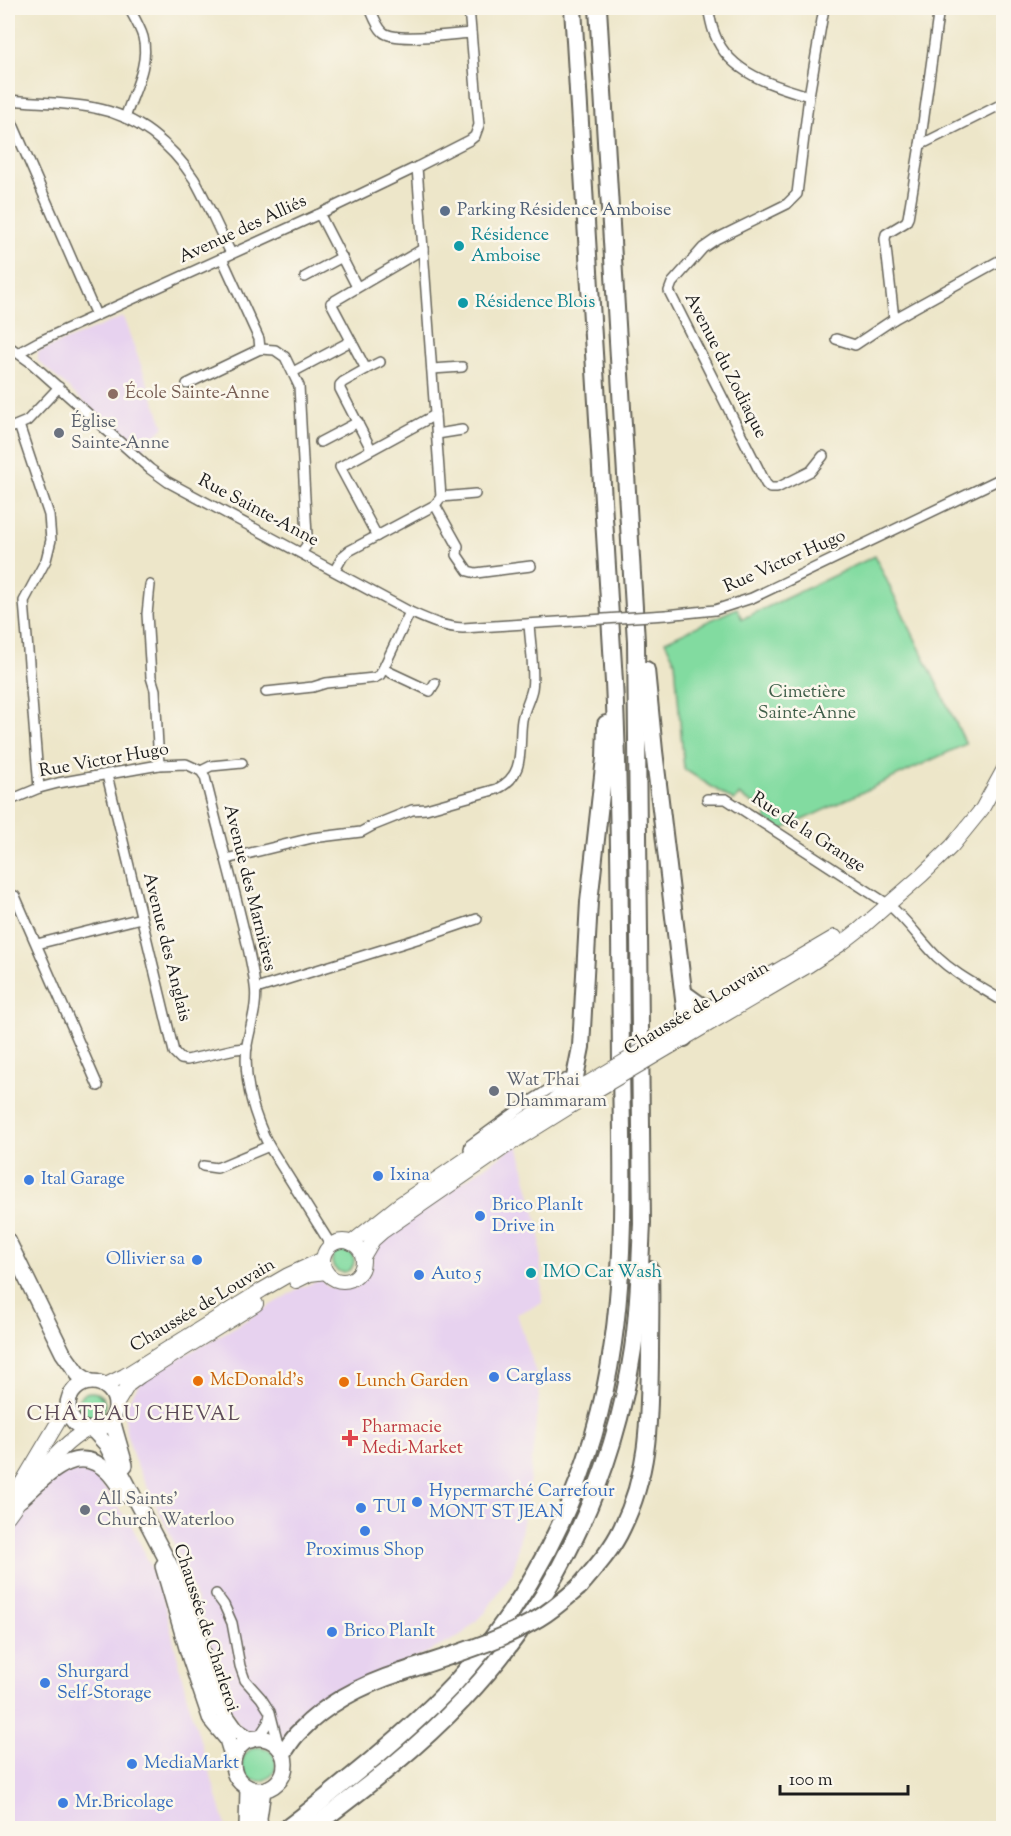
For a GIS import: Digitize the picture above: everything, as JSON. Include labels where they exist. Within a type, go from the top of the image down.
[{"type":"highway","points":[[287,1828],[403,1735],[456,1682],[488,1644],[527,1587],[561,1524],[588,1456],[603,1404],[613,1342],[620,1270],[619,837],[614,682],[573,8]]},
{"type":"highway","points":[[312,1828],[411,1750],[465,1698],[506,1649],[548,1590],[580,1528],[603,1469],[621,1413],[634,1340],[640,1287],[642,1223],[636,641],[598,8]]},
{"type":"highway","points":[[636,641],[645,657],[654,751],[684,994],[682,1034]]},
{"type":"highway","points":[[557,1099],[575,1077],[580,1057],[589,902],[605,758],[607,700],[614,682]]},
{"type":"highway","points":[[684,994],[700,1006],[716,1008]]},
{"type":"highway","points":[[281,1750],[299,1731],[329,1706],[357,1689],[505,1635],[539,1618],[579,1587],[602,1560],[622,1529],[636,1494],[647,1449],[650,1409],[650,1240],[642,1223]]},
{"type":"main road","name":"Chaussée de Louvain","points":[[363,1257],[373,1240],[380,1234],[589,1089],[841,944],[922,875],[951,846],[982,809],[1004,769]]},
{"type":"main road","name":"Chaussée de Louvain","points":[[682,1034],[716,1008],[876,914]]},
{"type":"main road","name":"Chaussée de Louvain","points":[[351,1243],[400,1204],[471,1155],[506,1125],[557,1099],[589,1089]]},
{"type":"main road","name":"Chaussée de Louvain","points":[[413,1210],[422,1198],[444,1183],[447,1178],[443,1174]]},
{"type":"main road","points":[[8,1241],[63,1353],[78,1374],[97,1384],[114,1397],[114,1412],[100,1429],[77,1435],[14,1499]]},
{"type":"main road","points":[[345,1241],[351,1243],[357,1246],[363,1257],[359,1273],[350,1280],[333,1279],[324,1266],[324,1254],[331,1245],[345,1241]]},
{"type":"main road","name":"Chaussée de Louvain","points":[[97,1384],[123,1376],[288,1275],[324,1266]]},
{"type":"main road","name":"Chaussée de Louvain","points":[[114,1412],[122,1393],[140,1377],[324,1266]]},
{"type":"main road","points":[[63,1353],[70,1417],[74,1423],[90,1430]]},
{"type":"main road","points":[[8,1516],[23,1481],[75,1389],[97,1384]]},
{"type":"main road","name":"Chaussée de Charleroi","points":[[114,1412],[131,1488]]},
{"type":"main road","name":"Chaussée de Charleroi","points":[[90,1430],[106,1444],[131,1488],[181,1588],[216,1702],[236,1730],[254,1739]]},
{"type":"main road","points":[[14,1499],[58,1466],[68,1461],[90,1461],[108,1471],[149,1526]]},
{"type":"main road","name":"Chaussée de Charleroi","points":[[156,1541],[211,1720],[226,1739],[233,1760]]},
{"type":"main road","points":[[254,1739],[266,1739],[281,1750],[285,1769],[282,1777],[271,1788],[255,1789],[237,1779],[233,1760],[239,1747],[254,1739]]},
{"type":"main road","points":[[255,1789],[259,1823]]},
{"type":"main road","points":[[247,1828],[255,1789]]},
{"type":"street","points":[[125,118],[143,67],[145,54],[142,34],[129,8]]},
{"type":"street","points":[[370,8],[381,30],[390,36],[405,38],[471,33],[469,8]]},
{"type":"street","points":[[708,8],[715,37],[730,59],[751,75],[777,87],[809,96]]},
{"type":"street","name":"Avenue du Zodiaque","points":[[823,456],[811,471],[777,488],[770,488],[766,484],[669,291],[672,283],[704,248],[716,239],[787,204],[797,194],[809,96],[824,8]]},
{"type":"street","points":[[894,319],[885,239],[886,234],[906,222],[908,218],[939,8]]},
{"type":"street","name":"Avenue des Alliés","points":[[18,353],[96,315],[317,215],[470,140],[477,131],[478,116],[471,33]]},
{"type":"street","points":[[8,100],[89,107],[125,118],[154,134],[168,146],[182,162],[202,195],[259,339],[260,349]]},
{"type":"street","points":[[920,145],[1004,103]]},
{"type":"street","points":[[8,113],[96,315]]},
{"type":"street","points":[[417,167],[435,415],[438,501],[458,546],[457,555],[468,571],[476,573],[531,566]]},
{"type":"street","points":[[317,215],[321,217],[357,286]]},
{"type":"street","points":[[366,369],[330,303],[423,249]]},
{"type":"street","points":[[305,277],[342,257]]},
{"type":"street","points":[[836,339],[855,345],[894,319],[1004,258]]},
{"type":"street","points":[[293,372],[351,341]]},
{"type":"street","name":"Rue Sainte-Anne","points":[[8,346],[168,482],[410,612],[448,627],[529,624]]},
{"type":"street","points":[[187,384],[260,349],[268,348],[285,357],[299,386],[307,545],[301,553]]},
{"type":"street","points":[[371,448],[340,385],[380,362]]},
{"type":"street","points":[[432,369],[462,367]]},
{"type":"street","points":[[8,429],[27,421],[58,387]]},
{"type":"street","points":[[377,536],[340,467],[435,415]]},
{"type":"street","points":[[320,442],[358,422]]},
{"type":"street","points":[[19,425],[49,515],[51,540],[46,560],[24,600],[39,788]]},
{"type":"street","points":[[436,434],[462,430]]},
{"type":"street","name":"Rue Victor Hugo","points":[[529,624],[715,610],[752,598],[1004,477]]},
{"type":"street","points":[[335,570],[343,556],[438,501],[475,495]]},
{"type":"street","points":[[150,585],[147,614],[151,677],[155,690],[159,765]]},
{"type":"street","points":[[266,692],[374,678],[380,675],[410,612]]},
{"type":"street","points":[[226,859],[312,838],[361,832],[412,810],[436,806],[506,785],[518,765],[522,720],[532,687],[529,624]]},
{"type":"street","points":[[382,669],[430,691],[435,683]]},
{"type":"street","name":"Rue Victor Hugo","points":[[8,801],[58,783],[159,765],[186,765],[201,771],[211,766],[242,763]]},
{"type":"street","name":"Avenue des Marnières","points":[[201,771],[205,777],[248,946],[256,989],[247,1048],[249,1088],[258,1120],[269,1146],[331,1245]]},
{"type":"street","name":"Avenue des Anglais","points":[[107,775],[174,1052],[181,1059],[187,1060],[247,1048]]},
{"type":"street","name":"Rue de la Grange","points":[[707,800],[726,799],[889,904],[901,914],[934,955],[952,970],[1004,1002]]},
{"type":"street","points":[[15,896],[98,1086]]},
{"type":"street","points":[[37,944],[141,918]]},
{"type":"street","points":[[256,989],[477,919]]},
{"type":"street","points":[[505,1147],[506,1125],[566,1079]]},
{"type":"street","points":[[204,1166],[217,1168],[269,1146]]},
{"type":"street","points":[[216,1594],[232,1623],[245,1680],[270,1712],[281,1750]]},
{"type":"street","points":[[254,1739],[268,1723],[270,1712]]},
{"type":"shaded area","name":"École Sainte-Anne","points":[[123,317],[164,427],[140,452],[38,361],[38,352]]},
{"type":"shaded area","points":[[518,1144],[540,1233],[542,1303],[517,1314],[540,1386],[528,1495],[512,1572],[485,1613],[459,1637],[319,1705],[286,1742],[242,1730],[229,1706],[199,1606],[170,1534],[134,1459],[126,1432],[125,1417],[128,1402],[139,1384],[158,1370],[299,1288],[321,1280],[328,1287],[356,1288],[371,1271],[373,1251],[385,1235]]},
{"type":"shaded area","points":[[77,1470],[96,1476],[132,1526],[161,1589],[187,1697],[226,1826],[223,1828],[8,1828],[8,1531],[55,1477]]},
{"type":"green space","name":"Cimetière Sainte-Anne","points":[[875,556],[966,744],[781,830],[765,819],[768,813],[739,795],[734,801],[684,769],[675,662],[665,641],[737,608],[742,619]]},
{"type":"green space","points":[[343,1250],[351,1253],[354,1261],[351,1269],[343,1272],[335,1269],[332,1261],[335,1253]]},
{"type":"green space","points":[[91,1392],[101,1396],[105,1406],[101,1416],[91,1420],[81,1416],[77,1406],[81,1396]]},
{"type":"green space","points":[[259,1747],[271,1752],[276,1764],[271,1776],[259,1781],[247,1776],[242,1764],[247,1752]]},
{"type":"place","name":"Parking Résidence Amboise","points":[[445,211]]},
{"type":"place","name":"Résidence Amboise","points":[[459,246]]},
{"type":"place","name":"Résidence Blois","points":[[463,303]]},
{"type":"place","name":"École Sainte-Anne","points":[[113,394]]},
{"type":"place","name":"Église Sainte-Anne","points":[[59,433]]},
{"type":"place","name":"Wat Thai Dhammaram","points":[[494,1091]]},
{"type":"place","name":"Ixina","points":[[378,1176]]},
{"type":"place","name":"Ital Garage","points":[[29,1180]]},
{"type":"place","name":"Brico PlanIt Drive in","points":[[480,1216]]},
{"type":"place","name":"Ollivier sa","points":[[197,1260]]},
{"type":"place","name":"IMO Car Wash","points":[[531,1273]]},
{"type":"place","name":"Auto 5","points":[[419,1275]]},
{"type":"place","name":"Carglass","points":[[494,1377]]},
{"type":"place","name":"McDonald's","points":[[198,1381]]},
{"type":"place","name":"Lunch Garden","points":[[344,1382]]},
{"type":"place","name":"Pharmacie Medi-Market","points":[[350,1438]]},
{"type":"place","name":"Hypermarché Carrefour MONT ST JEAN","points":[[417,1502]]},
{"type":"place","name":"TUI","points":[[361,1508]]},
{"type":"place","name":"All Saints’ Church Waterloo","points":[[85,1510]]},
{"type":"place","name":"Proximus Shop","points":[[365,1531]]},
{"type":"place","name":"Brico PlanIt","points":[[332,1632]]},
{"type":"place","name":"Shurgard Self-Storage","points":[[45,1683]]},
{"type":"place","name":"MediaMarkt","points":[[132,1764]]},
{"type":"place","name":"Mr.Bricolage","points":[[63,1803]]},
{"type":"district","name":"CHÂTEAU CHEVAL","points":[[134,1415]]}]
